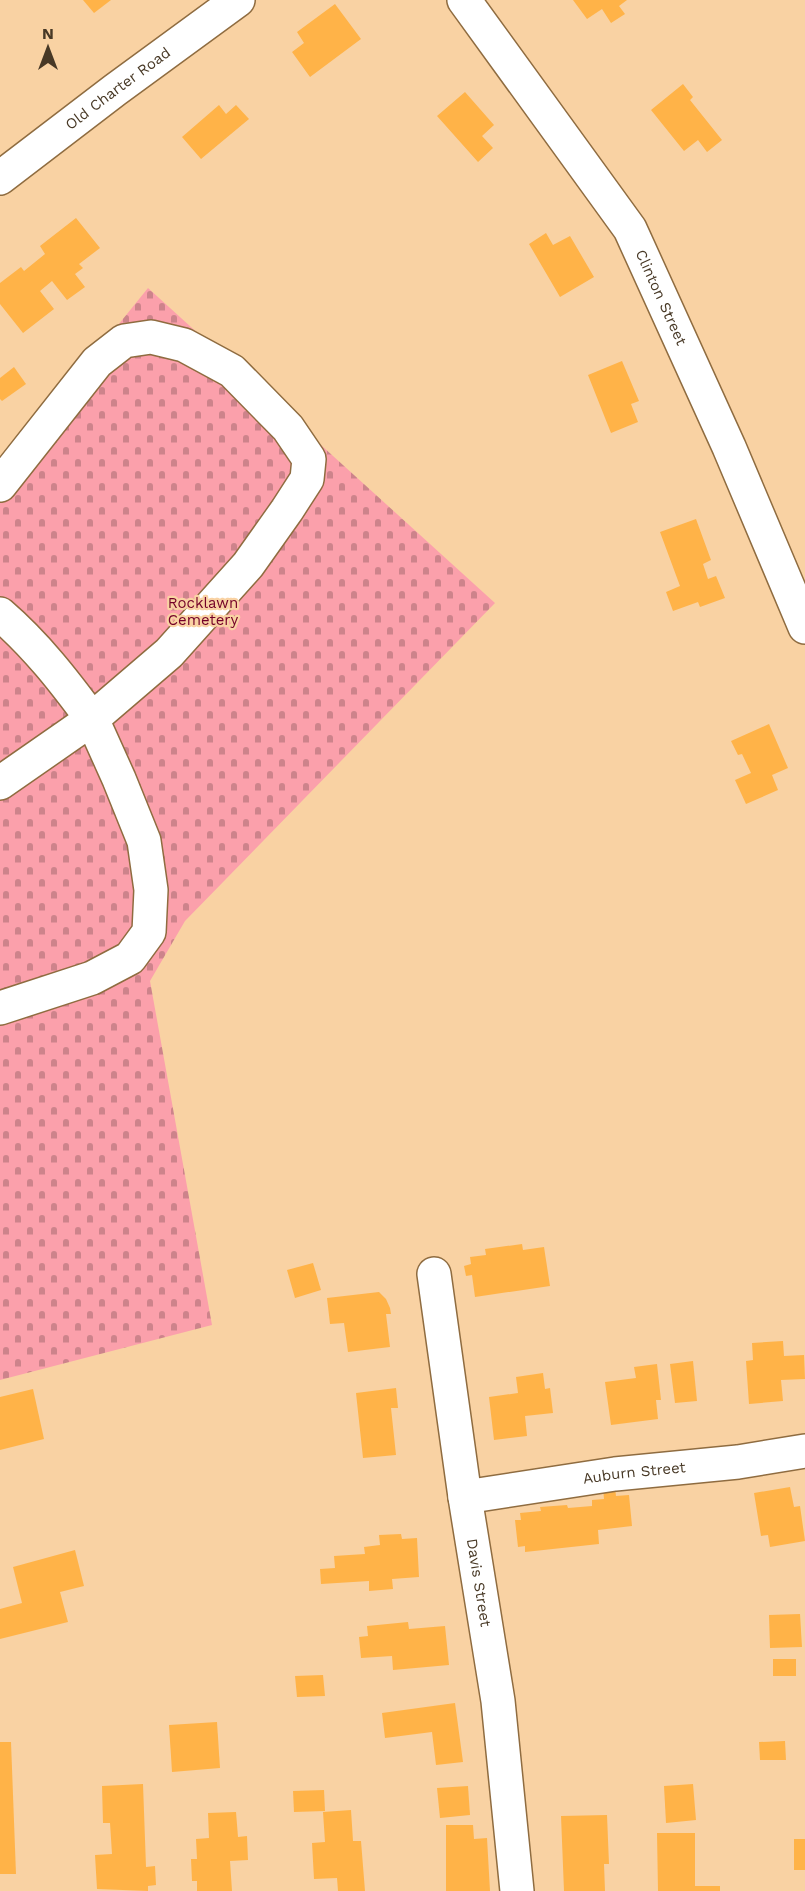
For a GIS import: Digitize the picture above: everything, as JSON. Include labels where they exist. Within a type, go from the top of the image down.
[{"type":"street","name":"Old Charter Road","points":[[0,178],[238,0]]},
{"type":"street","name":"Clinton Street","points":[[464,0],[630,229],[729,447],[805,627]]},
{"type":"street","points":[[0,485],[97,362],[124,341],[151,338],[184,345],[232,371],[288,428],[309,459],[307,478],[248,565],[169,653],[92,719],[0,783]]},
{"type":"street","points":[[0,614],[55,669],[92,719],[144,841],[151,890],[149,932],[130,958],[92,978],[0,1008]]},
{"type":"street","name":"Davis Street","points":[[434,1274],[465,1497],[498,1701],[517,1891]]},
{"type":"street","name":"Auburn Street","points":[[465,1497],[615,1474],[738,1462],[805,1451]]},
{"type":"green space","name":"Rocklawn Cemetery","points":[[148,288],[495,603],[185,921],[150,981],[212,1325],[0,1380],[0,471]]},
{"type":"building","points":[[83,0],[111,0],[94,13]]},
{"type":"building","points":[[573,0],[627,0],[619,6],[625,14],[611,23],[602,9],[587,19]]},
{"type":"building","points":[[335,4],[361,39],[310,77],[292,52],[304,43],[297,32]]},
{"type":"building","points":[[683,84],[693,97],[690,100],[722,140],[707,152],[698,140],[684,151],[651,110]]},
{"type":"building","points":[[465,92],[494,125],[482,136],[493,148],[478,162],[437,116]]},
{"type":"building","points":[[219,105],[226,114],[236,105],[249,119],[201,159],[182,137]]},
{"type":"building","points":[[76,218],[100,248],[79,264],[83,268],[75,274],[85,287],[67,300],[52,281],[40,291],[54,309],[23,333],[0,304],[0,283],[21,267],[24,271],[45,254],[40,246]]},
{"type":"building","points":[[546,233],[553,245],[570,236],[594,277],[560,297],[529,244]]},
{"type":"building","points":[[622,361],[639,401],[631,404],[638,422],[611,433],[588,375]]},
{"type":"building","points":[[14,367],[26,384],[2,401],[0,399],[0,378]]},
{"type":"building","points":[[696,519],[711,560],[703,564],[708,579],[716,576],[725,598],[700,607],[698,602],[673,611],[666,592],[680,586],[660,532]]},
{"type":"building","points":[[769,724],[788,768],[772,775],[778,790],[746,804],[735,780],[751,773],[742,754],[738,755],[731,741]]},
{"type":"building","points":[[522,1244],[523,1250],[544,1247],[550,1286],[475,1297],[472,1275],[466,1276],[464,1266],[471,1264],[470,1257],[486,1255],[485,1249]]},
{"type":"building","points":[[313,1263],[321,1290],[295,1298],[287,1270]]},
{"type":"building","points":[[379,1292],[386,1299],[390,1308],[391,1314],[386,1314],[390,1347],[348,1352],[344,1323],[330,1324],[327,1298]]},
{"type":"building","points":[[783,1341],[784,1356],[804,1355],[805,1379],[781,1380],[783,1401],[749,1404],[746,1361],[753,1360],[752,1343]]},
{"type":"building","points":[[693,1361],[697,1401],[675,1403],[670,1364]]},
{"type":"building","points":[[657,1364],[661,1400],[656,1400],[658,1419],[611,1425],[605,1382],[636,1378],[634,1367]]},
{"type":"building","points":[[543,1373],[545,1389],[550,1388],[553,1413],[525,1416],[527,1436],[494,1440],[489,1397],[518,1393],[516,1377]]},
{"type":"building","points":[[396,1388],[398,1408],[391,1408],[396,1455],[363,1458],[356,1393]]},
{"type":"building","points":[[33,1389],[44,1439],[0,1450],[0,1397]]},
{"type":"building","points":[[615,1487],[616,1496],[629,1495],[632,1526],[598,1530],[599,1544],[525,1552],[525,1546],[518,1547],[515,1520],[521,1520],[520,1513],[541,1511],[540,1507],[592,1506],[592,1500],[604,1499],[603,1488]]},
{"type":"building","points":[[790,1487],[794,1507],[800,1506],[805,1541],[770,1547],[768,1535],[761,1536],[754,1493]]},
{"type":"building","points":[[401,1534],[402,1539],[417,1538],[419,1577],[392,1579],[393,1589],[369,1591],[369,1581],[321,1584],[320,1569],[335,1568],[334,1556],[365,1554],[364,1547],[380,1545],[379,1535]]},
{"type":"building","points":[[75,1550],[84,1586],[60,1592],[68,1622],[0,1639],[0,1609],[22,1603],[13,1567]]},
{"type":"building","points":[[800,1614],[802,1647],[770,1648],[769,1615]]},
{"type":"building","points":[[408,1622],[409,1629],[445,1626],[449,1665],[393,1670],[392,1656],[361,1658],[359,1637],[368,1636],[367,1626]]},
{"type":"building","points":[[773,1659],[796,1659],[796,1676],[773,1676]]},
{"type":"building","points":[[323,1675],[325,1696],[297,1697],[295,1676]]},
{"type":"building","points":[[455,1703],[463,1762],[436,1765],[432,1732],[385,1738],[382,1713]]},
{"type":"building","points":[[217,1722],[220,1768],[172,1772],[169,1725]]},
{"type":"building","points":[[785,1741],[786,1760],[760,1760],[759,1742]]},
{"type":"building","points":[[0,1742],[11,1742],[16,1874],[0,1874]]},
{"type":"building","points":[[143,1784],[146,1867],[155,1866],[156,1885],[148,1886],[148,1891],[97,1889],[95,1855],[112,1854],[110,1823],[103,1823],[102,1786]]},
{"type":"building","points":[[693,1784],[696,1820],[666,1823],[664,1786]]},
{"type":"building","points":[[468,1786],[470,1815],[440,1818],[437,1788]]},
{"type":"building","points":[[324,1790],[325,1811],[294,1812],[293,1791]]},
{"type":"building","points":[[351,1810],[353,1841],[361,1841],[365,1891],[338,1891],[337,1878],[314,1879],[312,1843],[325,1842],[323,1812]]},
{"type":"building","points":[[236,1812],[238,1837],[247,1836],[248,1860],[230,1861],[232,1891],[197,1891],[197,1881],[192,1881],[191,1859],[197,1859],[196,1839],[209,1838],[208,1813]]},
{"type":"building","points":[[607,1815],[609,1864],[604,1864],[605,1891],[564,1891],[561,1816]]},
{"type":"building","points":[[446,1825],[473,1825],[474,1839],[487,1838],[490,1891],[446,1891]]},
{"type":"building","points":[[657,1833],[695,1833],[695,1886],[720,1886],[720,1891],[658,1891]]},
{"type":"building","points":[[794,1839],[805,1839],[805,1870],[794,1870]]}]
